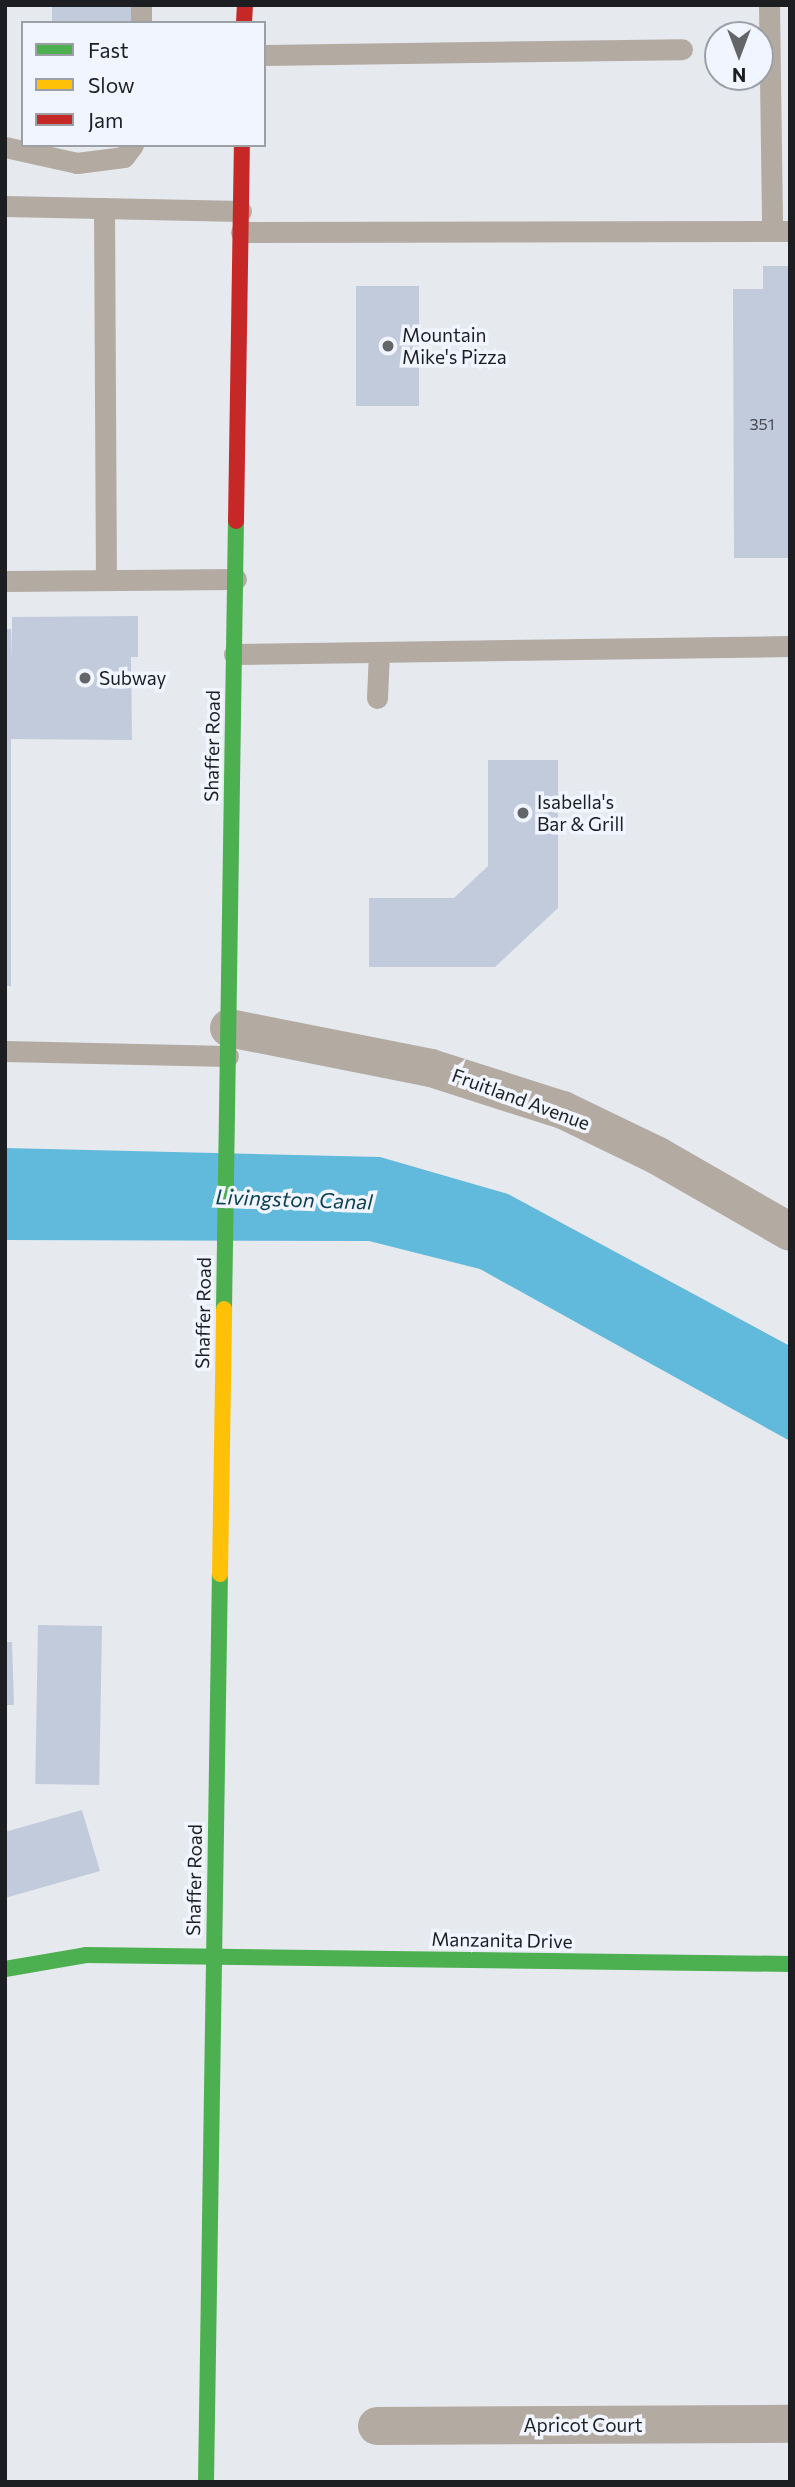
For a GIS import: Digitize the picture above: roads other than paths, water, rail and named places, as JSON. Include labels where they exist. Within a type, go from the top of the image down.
[{"type":"main road","name":"Shaffer Road","points":[[206,2482],[242,147]]},
{"type":"main road","name":"Manzanita Drive","points":[[5,1969],[86,1955],[790,1964]]},
{"type":"street","name":"Fruitland Avenue","points":[[228,1042],[430,1068],[563,1110],[658,1156],[790,1232]]},
{"type":"street","name":"Apricot Court","points":[[377,2426],[790,2424]]},
{"type":"lane","points":[[5,206],[103,208],[241,221],[781,231],[769,5]]},
{"type":"lane","points":[[266,55],[681,49]]},
{"type":"lane","points":[[5,147],[77,163],[124,156],[131,147]]},
{"type":"lane","points":[[103,208],[106,579]]},
{"type":"lane","points":[[5,581],[236,579]]},
{"type":"lane","points":[[234,653],[790,646]]},
{"type":"lane","points":[[377,698],[379,652]]},
{"type":"lane","points":[[5,1051],[228,1042]]},
{"type":"water","name":"Livingston Canal","points":[[5,1148],[380,1157],[508,1194],[790,1346],[790,1441],[480,1269],[369,1241],[5,1240]]},
{"type":"place","name":"Mountain Mike's Pizza","points":[[388,346]]},
{"type":"place","name":"Subway","points":[[85,678]]},
{"type":"place","name":"Isabella's Bar & Grill","points":[[523,813]]}]
